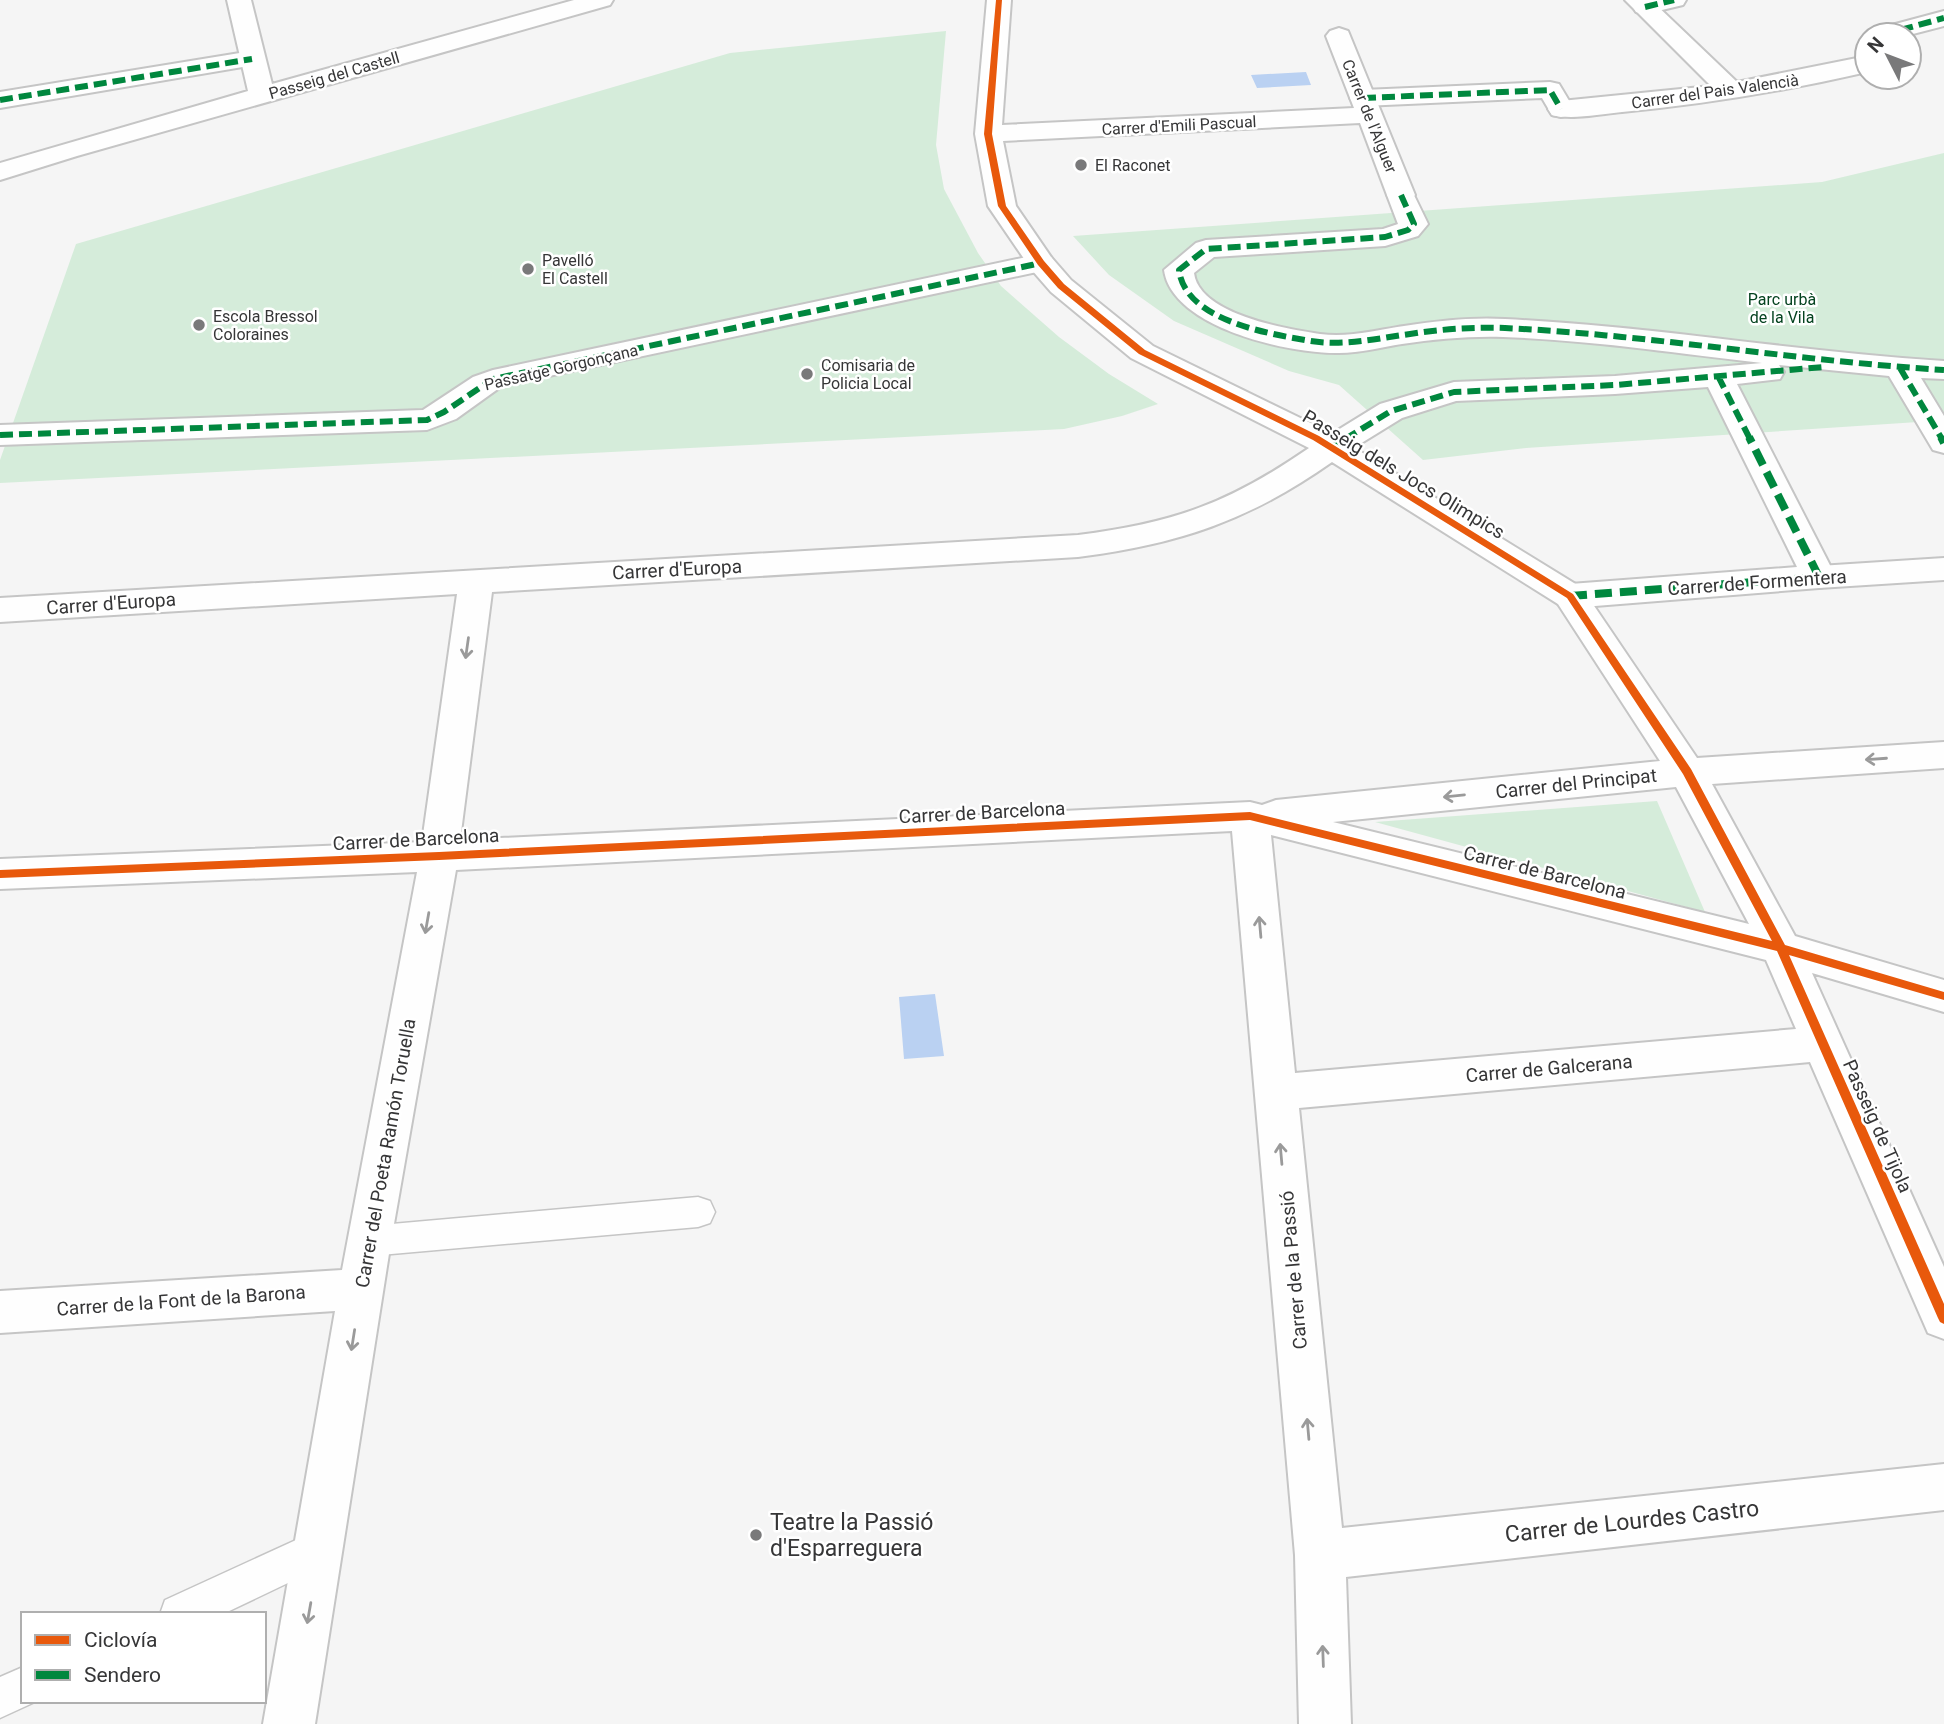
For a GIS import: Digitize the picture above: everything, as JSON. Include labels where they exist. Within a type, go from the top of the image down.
[{"type":"street","points":[[239,0],[262,95]]},
{"type":"street","name":"Passeig del Castell","points":[[0,172],[67,150],[601,0]]},
{"type":"street","name":"Passeig dels Jocs Olimpics","points":[[999,0],[988,134],[1002,206],[1041,263],[1061,286],[1142,352],[1331,448],[1570,596],[1687,772],[1781,948]]},
{"type":"street","points":[[1641,4],[1674,0]]},
{"type":"street","points":[[1641,4],[1731,92]]},
{"type":"street","points":[[1923,24],[1944,19]]},
{"type":"street","name":"Carrer de l'Alguer","points":[[1339,36],[1414,225],[1408,230],[1385,237],[1206,249],[1179,270],[1182,289],[1208,311],[1261,331],[1322,344],[1366,344],[1407,334],[1459,328],[1502,328],[1844,365]]},
{"type":"street","points":[[0,100],[252,59]]},
{"type":"street","name":"Carrer del Pais Valencià","points":[[1561,109],[1648,103],[1731,92],[1853,67]]},
{"type":"street","name":"Carrer d'Emili Pascual","points":[[988,134],[1366,107],[1550,90],[1561,109]]},
{"type":"street","points":[[0,144],[67,150]]},
{"type":"street","name":"Passatge Gorgonçana","points":[[0,435],[427,420],[438,417],[475,388],[493,379],[1041,263]]},
{"type":"street","points":[[1844,365],[1944,370]]},
{"type":"street","name":"Carrer d'Europa","points":[[0,610],[1064,547],[1136,540],[1198,524],[1244,504],[1283,482],[1391,411],[1454,392],[1604,386],[1844,365]]},
{"type":"street","points":[[1900,368],[1944,443]]},
{"type":"street","points":[[1718,376],[1819,577]]},
{"type":"street","name":"Carrer de Formentera","points":[[1570,596],[1944,569]]},
{"type":"street","name":"Carrer del Poeta Ramón Toruella","points":[[289,1724],[369,1241],[439,856],[476,580]]},
{"type":"street","name":"Carrer del Principat","points":[[1250,816],[1687,772],[1944,755]]},
{"type":"street","name":"Carrer de Barcelona","points":[[0,874],[439,856],[1250,816],[1781,948],[1944,996]]},
{"type":"street","name":"Carrer de la Passió","points":[[1250,816],[1320,1555],[1325,1724]]},
{"type":"street","name":"Passeig de Tijola","points":[[1781,948],[1944,1317]]},
{"type":"street","name":"Carrer de Galcerana","points":[[1275,1092],[1822,1044]]},
{"type":"street","name":"Carrer de la Font de la Barona","points":[[0,1312],[361,1289]]},
{"type":"street","name":"Carrer de Lourdes Castro","points":[[1320,1555],[1944,1487]]},
{"type":"lane","points":[[369,1241],[698,1212]]},
{"type":"lane","points":[[183,1612],[320,1548]]},
{"type":"lane","points":[[0,1698],[21,1688]]},
{"type":"green space","name":"Pavelló El Castell","points":[[946,31],[936,145],[944,189],[978,253],[1001,286],[1059,337],[1109,374],[1158,404],[1122,416],[1064,429],[0,483],[0,460],[76,244],[730,53]]},
{"type":"green space","name":"Parc urbà de la Vila","points":[[1944,153],[1944,419],[1933,421],[1526,448],[1423,460],[1339,385],[1289,371],[1174,321],[1109,275],[1073,236],[1822,182]]},
{"type":"green space","points":[[1657,801],[1705,912],[1375,822]]},
{"type":"water","points":[[1306,72],[1311,85],[1257,88],[1251,75]]},
{"type":"water","points":[[935,994],[944,1056],[904,1059],[899,997]]},
{"type":"marked path","points":[[1645,7],[1674,0]]},
{"type":"marked path","points":[[1923,24],[1944,18]]},
{"type":"marked path","points":[[0,100],[252,59]]},
{"type":"marked path","points":[[1363,98],[1550,90],[1561,109]]},
{"type":"marked path","points":[[1401,195],[1414,224],[1408,230],[1385,237],[1206,249],[1179,270],[1182,286],[1195,302],[1227,320],[1286,337],[1320,343],[1354,343],[1469,328],[1505,328],[1615,337],[1834,362],[1944,370]]},
{"type":"marked path","points":[[0,435],[427,420],[436,417],[493,379],[1041,263]]},
{"type":"marked path","points":[[1331,448],[1391,411],[1454,392],[1615,385],[1824,367]]},
{"type":"marked path","points":[[1900,368],[1944,443]]},
{"type":"marked path","points":[[1570,596],[1819,577],[1718,376]]},
{"type":"cycle path","points":[[999,0],[988,134],[1002,206],[1041,263],[1061,286],[1142,352],[1316,438],[1570,596],[1687,772],[1781,948],[1944,1318]]},
{"type":"cycle path","points":[[0,874],[439,856],[1250,816],[1781,948],[1944,996]]},
{"type":"place","name":"El Raconet","points":[[1081,165]]},
{"type":"place","name":"Pavelló El Castell","points":[[528,269]]},
{"type":"place","name":"Escola Bressol Coloraines","points":[[199,325]]},
{"type":"place","name":"Comisaria de Policia Local","points":[[807,374]]},
{"type":"place","name":"Teatre la Passió d'Esparreguera","points":[[756,1535]]}]
